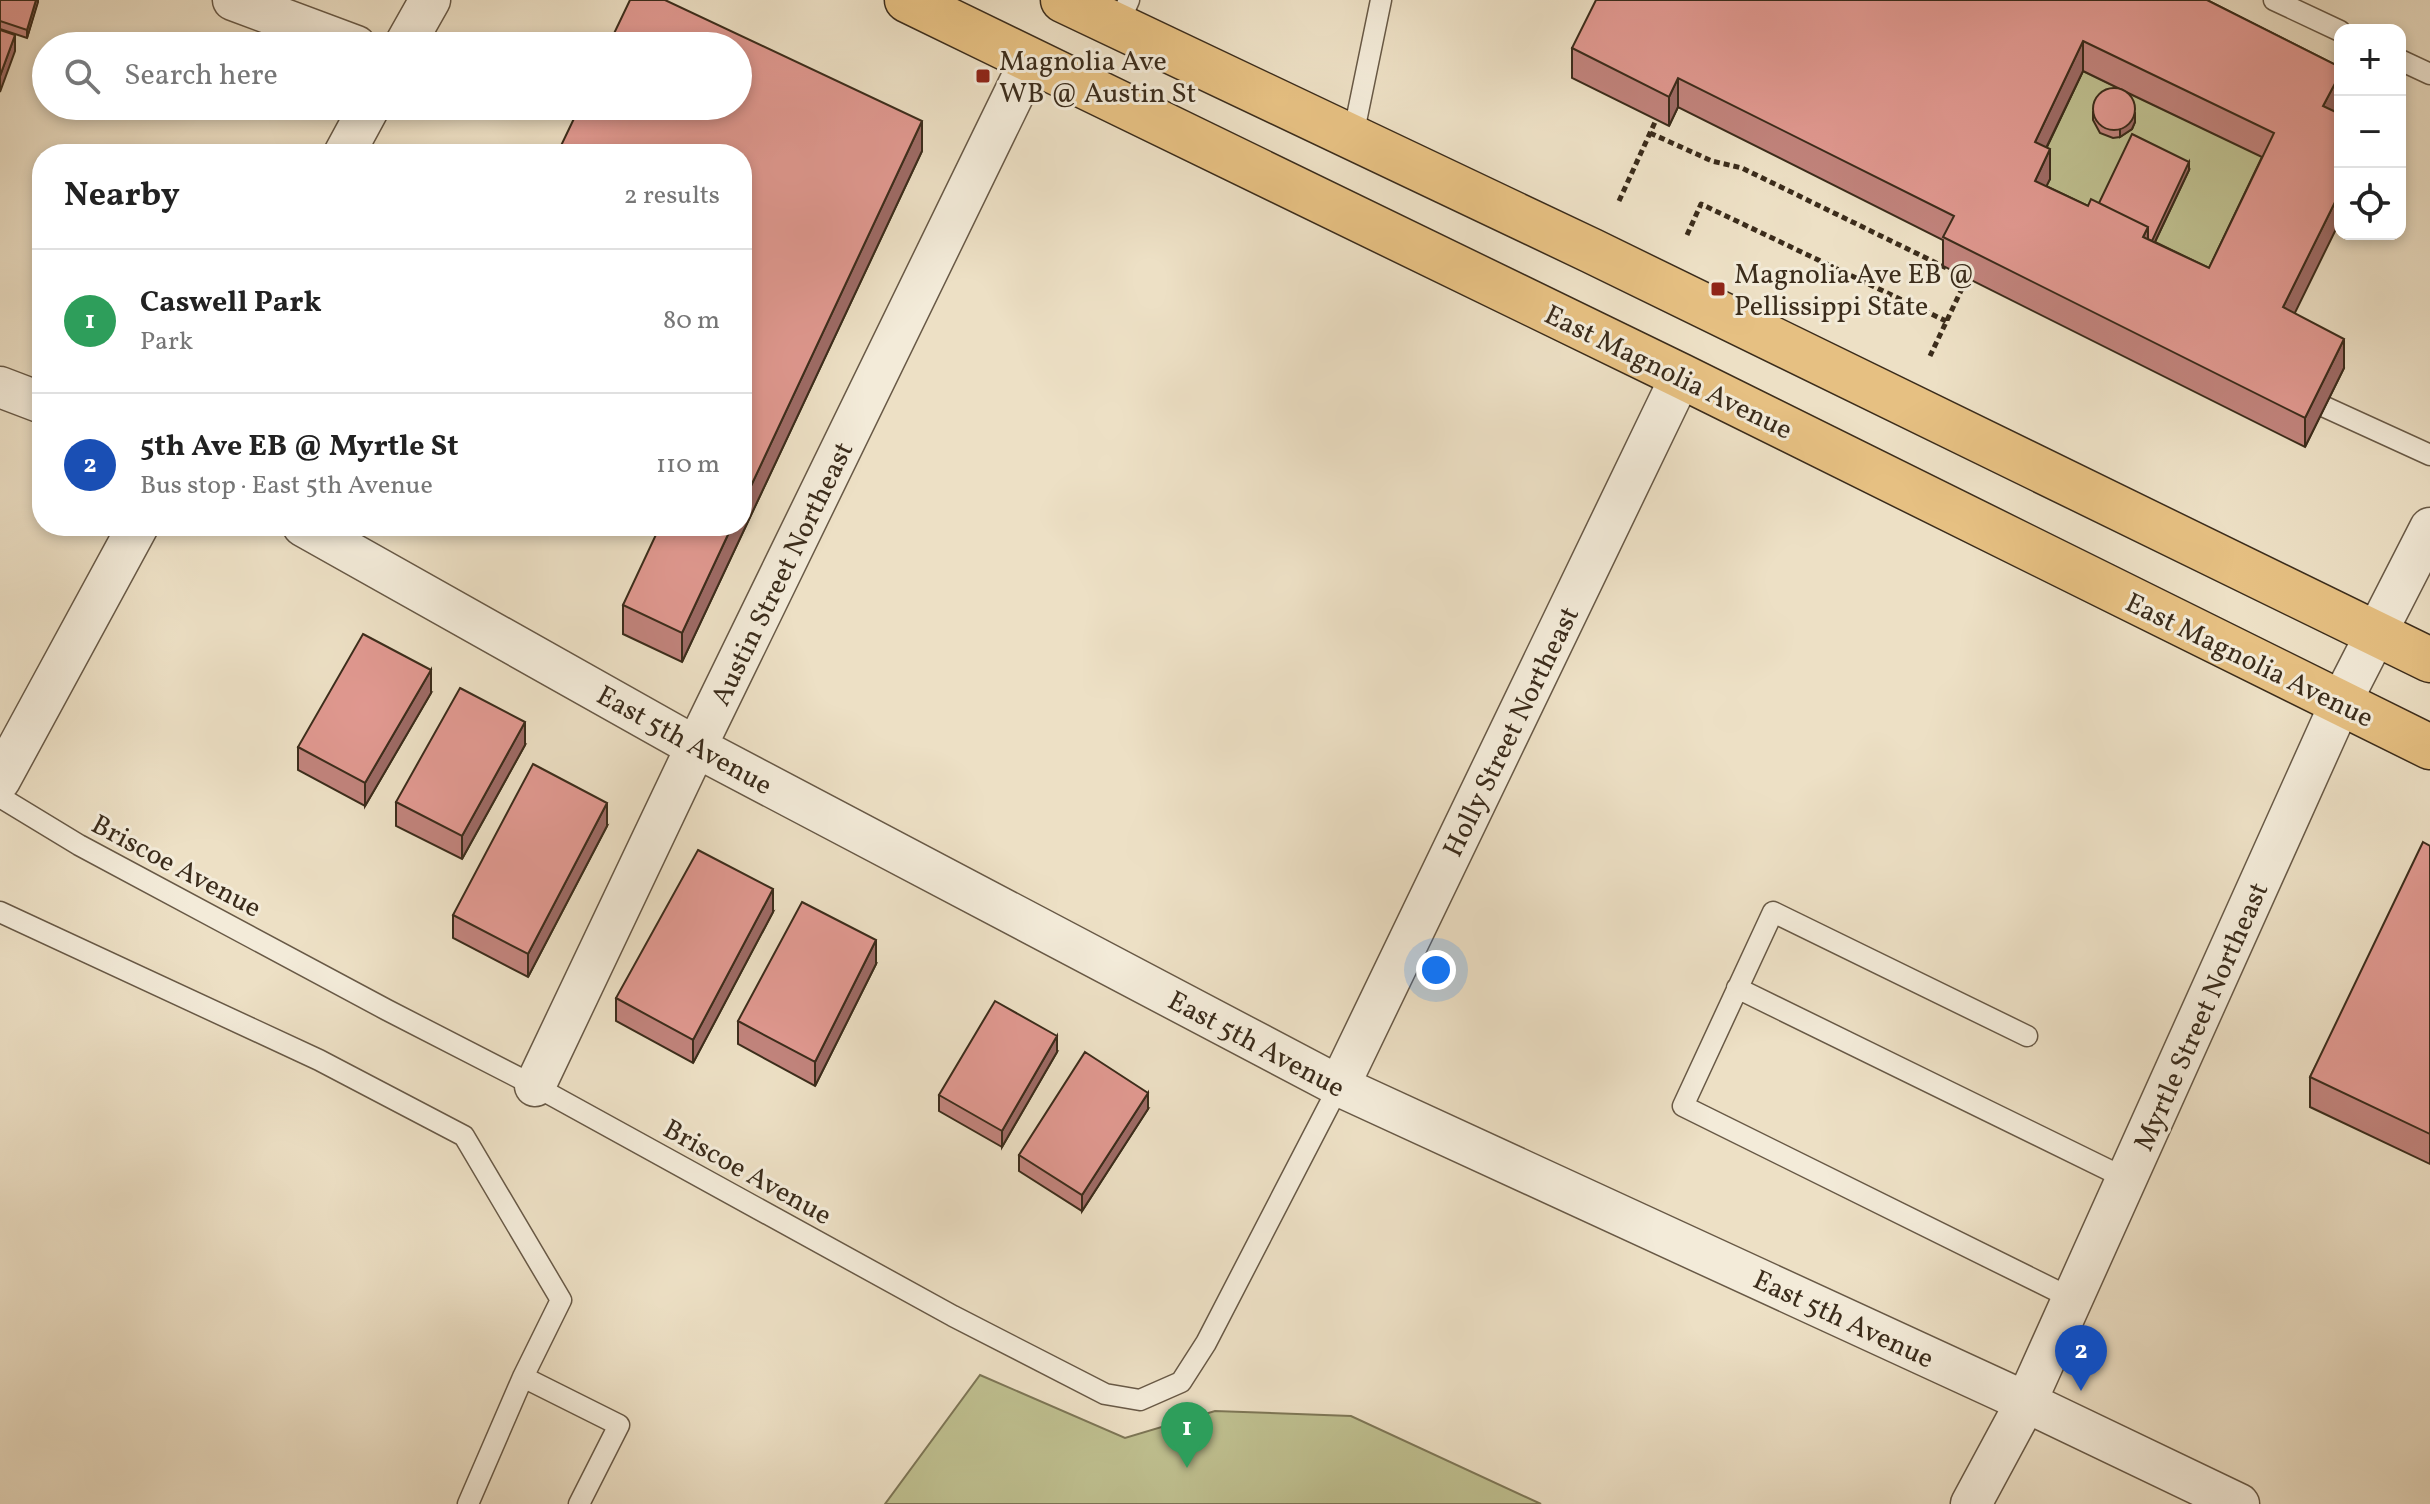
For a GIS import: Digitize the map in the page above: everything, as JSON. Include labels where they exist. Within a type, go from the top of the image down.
[{"type":"main road","name":"East Magnolia Avenue","points":[[907,0],[1681,376],[2430,747]]},
{"type":"main road","points":[[1063,0],[1124,13],[1353,136],[2430,660]]},
{"type":"street","points":[[233,0],[319,32]]},
{"type":"street","points":[[412,32],[430,0]]},
{"type":"street","name":"Austin Street Northeast","points":[[535,1086],[696,747],[1030,61]]},
{"type":"street","points":[[349,144],[362,120]]},
{"type":"street","name":"Holly Street Northeast","points":[[1339,1086],[1681,376]]},
{"type":"street","points":[[0,387],[32,399]]},
{"type":"street","name":"Myrtle Street Northeast","points":[[1971,1504],[2026,1402],[2340,704],[2430,528]]},
{"type":"street","points":[[0,780],[133,536]]},
{"type":"street","name":"East 5th Avenue","points":[[321,536],[696,747],[1339,1086],[2026,1402],[2220,1500]]},
{"type":"lane","points":[[1353,136],[1381,0]]},
{"type":"lane","points":[[2274,0],[2334,28]]},
{"type":"lane","points":[[2406,63],[2430,74]]},
{"type":"lane","points":[[2325,407],[2430,455]]},
{"type":"lane","name":"Briscoe Avenue","points":[[0,797],[79,845],[535,1086],[1016,1350],[1105,1394],[1140,1400],[1181,1382],[1206,1343],[1339,1086]]},
{"type":"lane","points":[[0,912],[319,1060],[464,1136],[561,1300],[523,1377],[468,1504]]},
{"type":"lane","points":[[2027,1036],[1773,912],[1683,1106],[2073,1299]]},
{"type":"lane","points":[[1737,988],[2127,1179]]},
{"type":"lane","points":[[523,1377],[619,1425],[579,1504]]},
{"type":"path","points":[[1619,201],[1656,120]]},
{"type":"path","points":[[1650,133],[1712,161],[1742,168],[1967,278],[1930,356]]},
{"type":"path","points":[[1687,235],[1701,204],[1946,321]]},
{"type":"green space","points":[[2083,71],[2274,162],[2209,298],[2035,210],[2035,171]]},
{"type":"green space","points":[[980,1375],[1125,1438],[1215,1411],[1351,1416],[1541,1504],[885,1504]]},
{"type":"building","points":[[0,0],[36,0],[27,30],[0,21]]},
{"type":"building","points":[[630,0],[665,0],[733,32],[615,32]]},
{"type":"building","points":[[1596,0],[2207,0],[2334,64],[2334,85],[2323,106],[2334,111],[2334,204],[2283,307],[2344,339],[2305,418],[1943,237],[1954,216],[1678,78],[1669,97],[1572,48]],"holes":[[[2083,41],[2274,133],[2209,268],[2143,237],[2148,227],[2091,199],[2088,206],[2035,181],[2050,149],[2035,142]]]},
{"type":"building","points":[[0,30],[15,35],[0,76]]},
{"type":"building","points":[[752,41],[922,121],[752,484],[752,144],[562,144],[573,120],[752,120]]},
{"type":"building","points":[[2114,88],[2129,94],[2135,109],[2129,124],[2114,130],[2099,124],[2093,109],[2099,94]]},
{"type":"building","points":[[2132,134],[2189,162],[2152,241],[2148,239],[2148,227],[2099,203]]},
{"type":"building","points":[[655,536],[727,536],[682,633],[623,605]]},
{"type":"building","points":[[363,634],[431,670],[365,783],[298,747]]},
{"type":"building","points":[[460,688],[525,722],[462,836],[396,802]]},
{"type":"building","points":[[533,764],[607,803],[528,954],[453,915]]},
{"type":"building","points":[[2423,842],[2430,846],[2430,1134],[2310,1077]]},
{"type":"building","points":[[698,850],[773,889],[693,1040],[616,998]]},
{"type":"building","points":[[802,902],[876,940],[815,1062],[738,1021]]},
{"type":"building","points":[[995,1001],[1057,1036],[1002,1131],[939,1095]]},
{"type":"building","points":[[1085,1052],[1148,1093],[1082,1195],[1019,1155]]},
{"type":"place","name":"Magnolia Ave WB @ Austin St","points":[[983,76]]},
{"type":"place","name":"Magnolia Ave EB @ Pellissippi State","points":[[1718,289]]},
{"type":"place","name":"5th Ave EB @ Myrtle St","points":[[2081,1391]]},
{"type":"place","name":"Caswell Park","points":[[1187,1468]]}]
